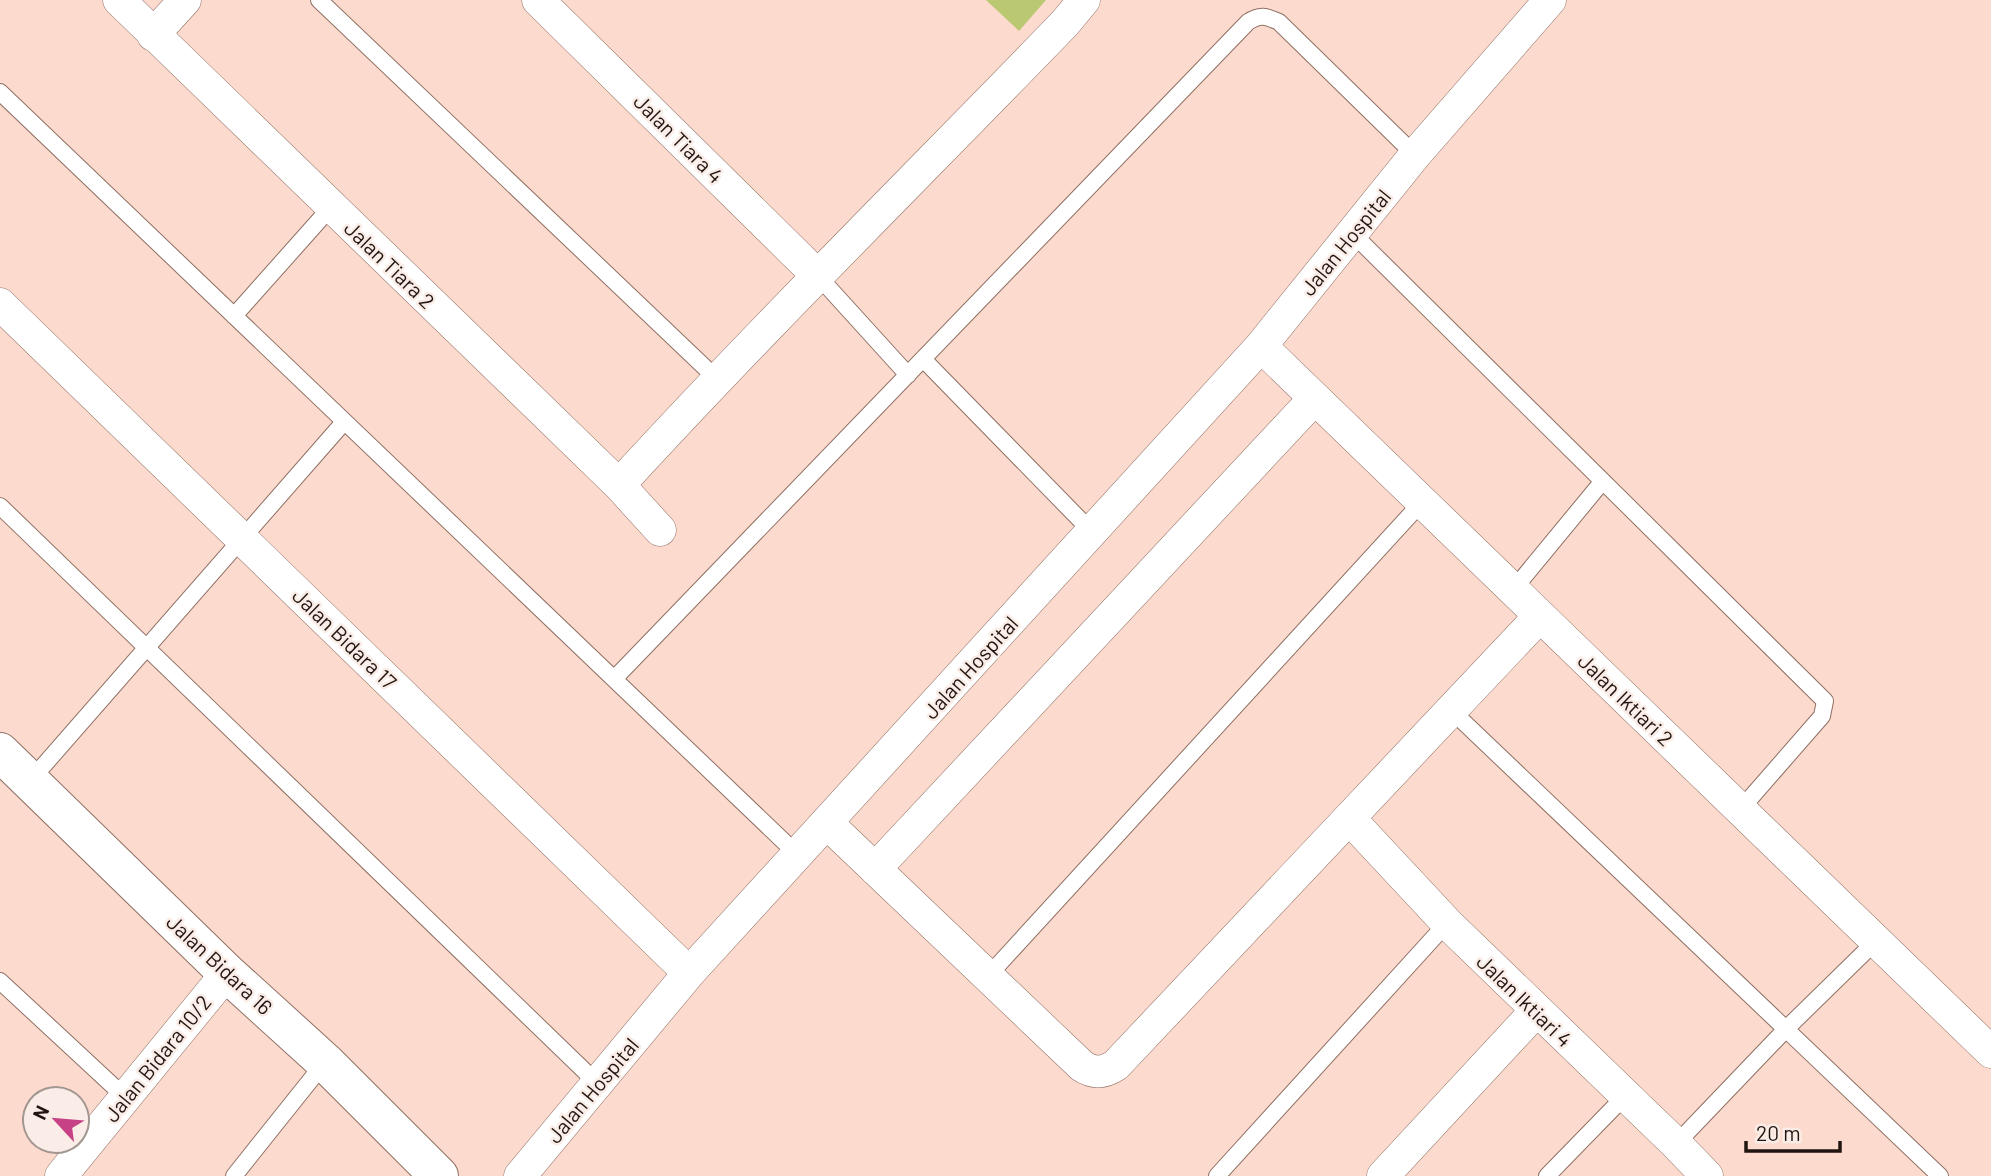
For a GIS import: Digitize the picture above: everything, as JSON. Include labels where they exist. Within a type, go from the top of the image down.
[{"type":"street","name":"Jalan Tiara 2","points":[[119,0],[619,485],[660,530]]},
{"type":"street","points":[[153,35],[185,0]]},
{"type":"street","points":[[619,485],[717,379],[1065,23],[1084,0]]},
{"type":"street","name":"Jalan Hospital","points":[[520,1176],[689,973],[828,824],[1261,346],[1415,155],[1550,0]]},
{"type":"street","name":"Jalan Tiara 4","points":[[540,1],[819,277]]},
{"type":"street","name":"Jalan Bidara 17","points":[[0,304],[689,973]]},
{"type":"street","name":"Jalan Iktiari 2","points":[[1261,346],[1991,1052]]},
{"type":"street","points":[[875,869],[1315,398]]},
{"type":"street","points":[[828,824],[1082,1066],[1090,1071],[1108,1070],[1116,1065],[1540,616]]},
{"type":"street","name":"Jalan Bidara 16","points":[[0,752],[228,973],[325,1062],[430,1173]]},
{"type":"street","name":"Jalan Iktiari 4","points":[[1349,818],[1447,923],[1707,1176]]},
{"type":"street","name":"Jalan Bidara 10/2","points":[[61,1176],[228,973]]},
{"type":"street","points":[[1383,1176],[1536,1011]]},
{"type":"lane","points":[[319,0],[717,379]]},
{"type":"lane","points":[[614,679],[1239,32],[1258,16],[1266,16],[1279,22],[1415,155]]},
{"type":"lane","points":[[0,92],[799,855]]},
{"type":"lane","points":[[234,316],[331,207]]},
{"type":"lane","points":[[1352,233],[1825,701],[1822,716],[1741,810]]},
{"type":"lane","points":[[819,277],[908,375]]},
{"type":"lane","points":[[923,359],[1092,532]]},
{"type":"lane","points":[[29,781],[344,422]]},
{"type":"lane","points":[[1513,590],[1602,482]]},
{"type":"lane","points":[[988,976],[1422,502]]},
{"type":"lane","points":[[0,506],[597,1083]]},
{"type":"lane","points":[[1451,710],[1940,1176]]},
{"type":"lane","points":[[1217,1176],[1447,923]]},
{"type":"lane","points":[[1676,1144],[1786,1029],[1876,941]]},
{"type":"lane","points":[[0,981],[125,1097]]},
{"type":"lane","points":[[234,1176],[325,1062]]},
{"type":"lane","points":[[1547,1176],[1625,1096]]},
{"type":"green space","points":[[986,0],[1046,0],[1019,31]]}]
